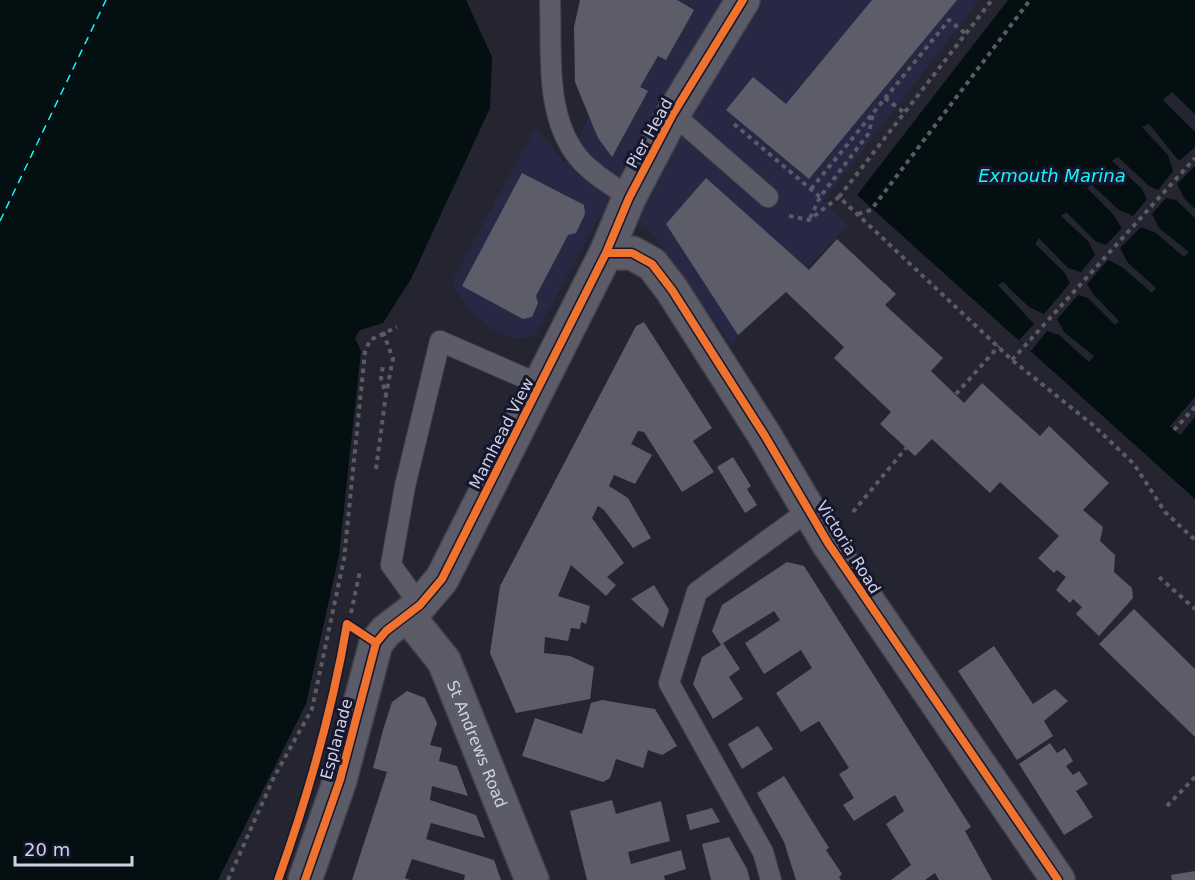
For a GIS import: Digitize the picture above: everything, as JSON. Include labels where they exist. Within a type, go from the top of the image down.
[{"type":"street","name":"Pier Head","points":[[606,253],[629,198],[673,114],[743,0]]},
{"type":"street","name":"Mamhead View","points":[[414,611],[442,579],[606,253]]},
{"type":"street","name":"Victoria Road","points":[[606,253],[632,253],[652,264],[672,290],[828,543],[1058,880]]},
{"type":"street","name":"Esplanade","points":[[305,880],[340,780],[376,643],[386,631],[414,611]]},
{"type":"street","name":"St Andrews Road","points":[[414,611],[444,661],[532,880]]},
{"type":"lane","points":[[550,0],[553,80],[558,120],[578,158],[629,198]]},
{"type":"lane","points":[[673,114],[768,197]]},
{"type":"lane","points":[[414,611],[391,565],[405,486],[440,341],[541,384]]},
{"type":"lane","points":[[771,880],[762,852],[669,683],[697,592],[809,510]]},
{"type":"path","points":[[768,197],[791,218],[809,220],[839,197],[906,114],[992,0]]},
{"type":"path","points":[[858,214],[872,210],[1030,0]]},
{"type":"path","points":[[811,189],[949,20],[966,34]]},
{"type":"path","points":[[885,98],[906,114]]},
{"type":"path","points":[[809,220],[820,197],[869,133],[873,112]]},
{"type":"path","points":[[740,128],[820,197]]},
{"type":"path","points":[[1012,360],[1195,158]]},
{"type":"path","points":[[839,197],[1012,360],[1093,425],[1134,464],[1165,512],[1195,540]]},
{"type":"path","points":[[228,880],[274,777],[312,709],[344,559],[366,352],[370,340],[397,327]]},
{"type":"path","points":[[383,332],[393,359],[386,394]]},
{"type":"path","points":[[956,394],[999,346]]},
{"type":"path","points":[[1174,430],[1195,407]]},
{"type":"path","points":[[828,543],[906,448]]},
{"type":"path","points":[[1159,578],[1195,609]]},
{"type":"path","points":[[1167,806],[1195,777]]},
{"type":"shaded area","points":[[649,0],[979,0],[823,201],[848,226],[731,344],[649,229],[602,212],[534,337],[511,338],[492,329],[469,309],[454,287],[453,280],[536,126],[565,164]]},
{"type":"water","points":[[0,0],[466,0],[492,57],[490,108],[411,279],[383,323],[360,330],[355,338],[361,351],[339,555],[306,704],[218,880],[0,880]]},
{"type":"water","name":"Exmouth Marina","points":[[1008,0],[1195,0],[1195,499],[857,195]]},
{"type":"pier","points":[[1172,92],[1195,114],[1195,132],[1163,100]]},
{"type":"pier","points":[[1149,124],[1179,161],[1195,147],[1195,166],[1177,184],[1184,198],[1195,209],[1195,218],[1176,200],[1166,198],[1152,214],[1159,228],[1189,252],[1184,257],[1156,233],[1141,227],[1120,248],[1128,263],[1156,288],[1152,293],[1122,267],[1108,260],[1087,284],[1093,294],[1119,321],[1115,325],[1088,298],[1078,295],[1057,319],[1064,332],[1094,356],[1089,362],[1059,335],[1047,331],[1031,351],[1019,340],[1034,324],[998,285],[1003,282],[1029,307],[1044,314],[1070,283],[1064,272],[1035,244],[1039,238],[1068,268],[1081,272],[1095,255],[1089,242],[1061,216],[1066,212],[1095,241],[1106,245],[1122,228],[1112,213],[1087,188],[1091,184],[1119,210],[1133,216],[1147,199],[1142,189],[1112,161],[1118,157],[1149,186],[1158,190],[1173,171],[1168,155],[1142,127]]},
{"type":"pier","points":[[1195,397],[1195,417],[1180,435],[1170,426]]},
{"type":"building","points":[[580,0],[677,0],[694,10],[666,60],[658,56],[640,87],[648,91],[612,157],[598,138],[575,82],[574,27]]},
{"type":"building","points":[[872,0],[957,0],[809,179],[726,110],[753,77],[786,104]]},
{"type":"building","points":[[522,173],[584,205],[585,214],[576,233],[568,235],[536,296],[538,303],[532,317],[523,319],[462,286]]},
{"type":"building","points":[[706,178],[809,270],[837,239],[896,294],[885,305],[943,358],[931,371],[964,403],[982,383],[1040,436],[1049,426],[1109,483],[1083,510],[1103,527],[1100,541],[1115,555],[1114,572],[1132,588],[1133,598],[1099,636],[1076,614],[1082,607],[1073,599],[1070,603],[1056,590],[1066,577],[1057,570],[1054,573],[1038,558],[1059,536],[1000,482],[990,493],[932,439],[915,456],[880,424],[891,412],[834,358],[844,347],[786,292],[738,335],[666,224]]},
{"type":"building","points":[[644,322],[712,428],[693,441],[714,472],[682,492],[644,432],[638,431],[631,444],[652,455],[635,484],[614,475],[609,486],[628,498],[651,538],[633,548],[604,510],[598,506],[592,518],[624,563],[607,577],[616,585],[606,596],[571,565],[558,596],[590,606],[586,624],[581,622],[580,629],[571,628],[568,641],[545,637],[544,653],[570,656],[594,667],[590,699],[516,713],[490,653],[500,586],[636,326]]},
{"type":"building","points":[[733,457],[751,486],[747,489],[757,505],[745,513],[717,467]]},
{"type":"building","points":[[787,562],[804,566],[971,827],[965,831],[992,880],[939,880],[935,873],[925,880],[891,880],[911,865],[886,824],[904,811],[895,795],[854,821],[843,805],[854,798],[839,774],[849,768],[819,721],[801,732],[776,693],[812,668],[801,650],[764,674],[745,643],[780,620],[774,611],[723,643],[740,669],[729,677],[743,699],[713,719],[693,684],[702,657],[721,645],[712,631],[722,605]]},
{"type":"building","points":[[654,585],[669,610],[663,628],[631,599]]},
{"type":"building","points":[[1134,609],[1195,669],[1195,737],[1099,644]]},
{"type":"building","points":[[994,646],[1033,704],[1055,689],[1068,701],[1044,721],[1053,736],[1017,760],[958,671]]},
{"type":"building","points":[[407,691],[425,698],[437,723],[430,745],[442,748],[439,761],[457,766],[468,796],[432,786],[430,800],[476,815],[485,838],[431,823],[426,839],[494,860],[501,880],[464,880],[465,875],[412,859],[405,878],[410,880],[352,880],[387,772],[373,768],[383,730],[392,702]]},
{"type":"building","points":[[602,700],[655,709],[677,746],[662,755],[648,750],[643,768],[616,759],[610,778],[603,782],[522,756],[535,718],[582,734],[591,703]]},
{"type":"building","points":[[758,726],[773,749],[742,769],[728,744]]},
{"type":"building","points":[[1050,743],[1057,753],[1065,748],[1073,761],[1066,766],[1073,775],[1079,771],[1088,784],[1076,791],[1093,817],[1064,835],[1019,764]]},
{"type":"building","points":[[784,776],[829,848],[826,850],[842,874],[839,877],[841,880],[796,880],[784,842],[757,793]]},
{"type":"building","points":[[612,800],[616,814],[661,801],[670,841],[628,852],[631,864],[681,850],[686,869],[664,876],[665,880],[587,880],[570,811]]},
{"type":"building","points":[[712,808],[720,822],[690,830],[686,815]]},
{"type":"building","points":[[729,837],[747,869],[750,880],[711,880],[702,844]]},
{"type":"building","points":[[1195,871],[1195,880],[1172,880],[1171,875]]},
{"type":"ferry route","points":[[0,221],[106,0]]},
{"type":"cycle path","points":[[305,880],[340,780],[376,643],[386,631],[420,605],[442,579],[606,253],[629,198],[673,114],[743,0]]},
{"type":"cycle path","points":[[606,253],[632,253],[652,264],[672,290],[765,436],[828,543],[1058,880]]},
{"type":"cycle path","points":[[278,880],[318,754],[347,624],[376,643]]}]
